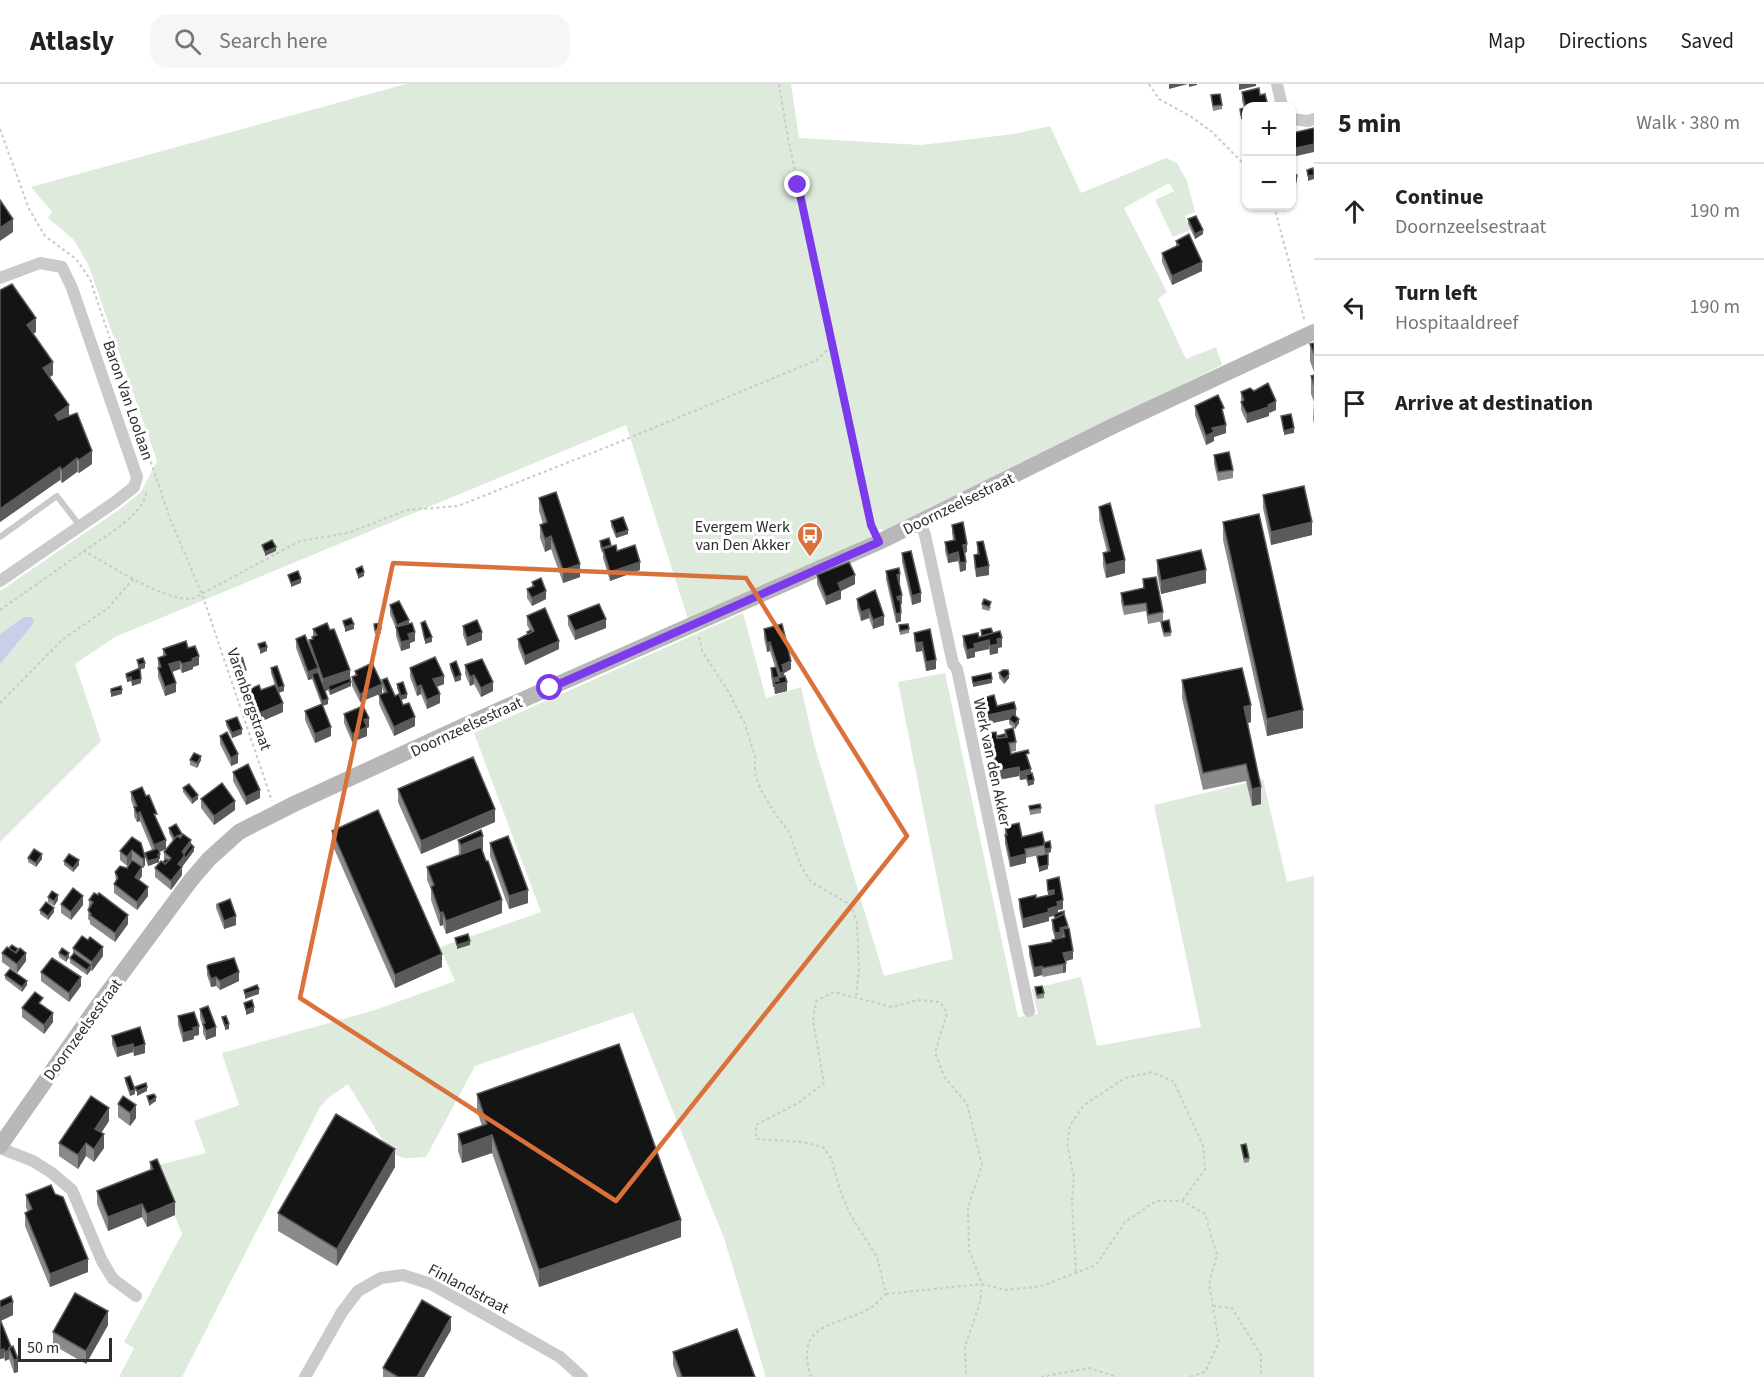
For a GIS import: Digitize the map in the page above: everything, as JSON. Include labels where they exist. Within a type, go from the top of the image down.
[{"type":"main road","name":"Doornzeelsestraat","points":[[0,1147],[94,1011],[191,880],[209,859],[239,832],[277,812],[879,542],[1141,412],[1311,334]]},
{"type":"street","points":[[1277,84],[1281,102]]},
{"type":"street","points":[[1296,120],[1308,121],[1314,119]]},
{"type":"street","name":"Baron Van Loolaan","points":[[0,278],[40,263],[62,267],[72,288],[137,477],[134,487],[115,502],[0,581]]},
{"type":"street","name":"Werk van den Akker","points":[[920,522],[925,535],[953,664],[957,669],[1029,1011]]},
{"type":"street","points":[[0,1147],[33,1161],[72,1190],[102,1261],[113,1279],[136,1296]]},
{"type":"street","name":"Finlandstraat","points":[[305,1377],[342,1312],[358,1291],[381,1278],[404,1275],[431,1284],[560,1357],[582,1377]]},
{"type":"lane","points":[[0,537],[57,496],[80,526]]},
{"type":"path","points":[[779,84],[788,139],[871,525],[879,542]]},
{"type":"path","points":[[1149,84],[1159,99],[1211,131],[1242,162]]},
{"type":"path","points":[[1275,210],[1311,334]]},
{"type":"path","points":[[84,551],[163,594],[182,600],[192,599],[300,541],[348,533],[407,510],[458,506],[817,360],[832,345]]},
{"type":"path","points":[[0,610],[135,514],[146,498],[146,479],[137,477]]},
{"type":"path","points":[[0,704],[62,640],[108,608],[134,578]]},
{"type":"path","name":"Varenbergstraat","points":[[202,594],[277,812]]},
{"type":"path","points":[[695,623],[702,651],[728,691],[744,722],[755,756],[755,773],[760,788],[789,832],[800,864],[811,882],[851,905],[857,923],[859,968],[856,998]]},
{"type":"path","points":[[886,1294],[877,1257],[851,1216],[840,1190],[831,1158],[823,1147],[802,1142],[756,1139],[756,1125],[798,1103],[824,1083],[813,1021],[816,1001],[834,992],[892,1007],[918,1000],[940,1002],[947,1013],[935,1053],[945,1078],[967,1104],[982,1165],[968,1207],[969,1250],[982,1284],[980,1303],[965,1346],[966,1377]]},
{"type":"path","points":[[1076,1272],[1072,1200],[1074,1177],[1066,1144],[1070,1125],[1083,1106],[1125,1078],[1152,1072],[1174,1082],[1203,1146],[1205,1169],[1182,1201]]},
{"type":"path","points":[[811,1377],[806,1354],[811,1338],[826,1325],[872,1306],[886,1294],[982,1284],[1006,1290],[1042,1286],[1096,1265],[1125,1222],[1156,1201],[1182,1201],[1205,1214],[1217,1255],[1209,1284],[1219,1342],[1205,1372],[1189,1377]]},
{"type":"path","points":[[1212,1306],[1232,1308],[1261,1355],[1261,1377]]},
{"type":"path","points":[[1041,1377],[1089,1368],[1117,1377]]},
{"type":"highlighted area","points":[[393,563],[746,578],[907,836],[616,1201],[300,998]]},
{"type":"green space","points":[[406,84],[791,84],[799,138],[921,145],[1014,134],[1050,126],[1081,193],[1166,158],[1177,163],[1187,181],[1195,212],[1185,216],[1190,230],[1173,237],[1155,200],[1174,191],[1169,183],[1124,208],[1167,292],[1158,299],[1186,359],[1216,347],[1222,365],[884,531],[880,529],[871,532],[870,537],[688,619],[626,425],[115,637],[75,664],[101,741],[0,842],[0,591],[120,509],[141,492],[157,461],[88,264],[74,240],[48,218],[52,212],[31,187]]},
{"type":"green space","points":[[743,613],[766,698],[801,687],[814,744],[884,976],[953,959],[898,682],[945,673],[1018,1017],[1038,1014],[1032,989],[1081,977],[1097,1046],[1201,1027],[1154,805],[1263,779],[1287,882],[1314,876],[1314,1377],[766,1377],[724,1238],[633,1012],[475,1066],[426,1157],[401,1157],[388,1149],[348,1084],[328,1098],[320,1107],[182,1377],[119,1377],[134,1348],[124,1342],[182,1234],[155,1166],[206,1153],[194,1121],[239,1105],[222,1053],[375,1010],[455,981],[440,947],[541,912],[474,733]]},
{"type":"water","points":[[24,617],[31,617],[34,620],[33,624],[0,664],[0,634]]},
{"type":"building","points":[[1259,88],[1260,95],[1265,94],[1267,102],[1244,102],[1242,92]]},
{"type":"building","points":[[1220,94],[1222,105],[1213,106],[1211,95]]},
{"type":"building","points":[[1314,128],[1314,144],[1296,148],[1296,132]]},
{"type":"building","points":[[1313,168],[1314,175],[1308,176],[1307,170]]},
{"type":"building","points":[[0,200],[13,219],[0,228]]},
{"type":"building","points":[[1196,216],[1203,230],[1195,234],[1188,219]]},
{"type":"building","points":[[1189,234],[1202,262],[1172,276],[1162,253],[1179,245],[1176,241]]},
{"type":"building","points":[[12,284],[36,318],[27,325],[53,362],[43,368],[69,405],[55,415],[58,420],[77,413],[92,451],[79,460],[77,458],[62,470],[60,467],[0,509],[0,290]]},
{"type":"building","points":[[1268,383],[1276,401],[1268,405],[1269,407],[1247,414],[1241,402],[1244,400],[1241,392],[1250,388],[1254,391]]},
{"type":"building","points":[[1218,395],[1224,408],[1222,409],[1226,425],[1212,428],[1214,432],[1206,436],[1195,406]]},
{"type":"building","points":[[1291,414],[1294,428],[1284,431],[1281,416]]},
{"type":"building","points":[[1229,452],[1233,470],[1218,472],[1214,455]]},
{"type":"building","points":[[1304,486],[1312,522],[1271,532],[1263,495]]},
{"type":"building","points":[[556,492],[580,564],[563,570],[551,536],[545,539],[540,525],[547,522],[539,498]]},
{"type":"building","points":[[1110,503],[1125,560],[1106,565],[1103,553],[1110,551],[1099,507]]},
{"type":"building","points":[[1259,514],[1303,710],[1267,719],[1223,522]]},
{"type":"building","points":[[623,517],[628,530],[616,534],[611,521]]},
{"type":"building","points":[[963,522],[967,544],[963,545],[966,562],[960,563],[958,552],[948,555],[945,542],[955,540],[952,525]]},
{"type":"building","points":[[609,538],[611,545],[602,548],[600,541]]},
{"type":"building","points":[[272,540],[276,547],[265,552],[262,545]]},
{"type":"building","points":[[983,541],[989,566],[976,569],[974,555],[979,554],[977,542]]},
{"type":"building","points":[[616,545],[617,551],[635,545],[640,562],[610,572],[603,549]]},
{"type":"building","points":[[1201,550],[1206,570],[1161,581],[1157,560]]},
{"type":"building","points":[[911,551],[921,593],[912,596],[902,553]]},
{"type":"building","points":[[849,562],[855,575],[838,583],[841,590],[826,597],[817,575]]},
{"type":"building","points":[[362,566],[364,572],[358,575],[356,569]]},
{"type":"building","points":[[899,568],[900,574],[897,575],[902,595],[897,597],[898,600],[900,599],[901,613],[896,614],[886,571]]},
{"type":"building","points":[[298,571],[301,579],[291,583],[288,575]]},
{"type":"building","points":[[1156,577],[1163,612],[1148,615],[1146,603],[1124,606],[1121,593],[1144,588],[1143,579]]},
{"type":"building","points":[[541,578],[546,591],[532,598],[527,589],[534,586],[532,582]]},
{"type":"building","points":[[875,590],[884,616],[873,620],[869,609],[861,612],[857,599]]},
{"type":"building","points":[[984,599],[991,602],[989,607],[982,604]]},
{"type":"building","points":[[399,601],[409,620],[397,625],[390,605]]},
{"type":"building","points":[[599,604],[606,619],[575,631],[568,616]]},
{"type":"building","points":[[545,608],[559,641],[525,656],[518,639],[534,631],[527,616]]},
{"type":"building","points":[[351,618],[354,624],[345,627],[343,621]]},
{"type":"building","points":[[477,620],[482,632],[467,638],[463,626]]},
{"type":"building","points":[[1169,620],[1171,632],[1164,633],[1161,622]]},
{"type":"building","points":[[425,621],[432,637],[425,640],[421,623]]},
{"type":"building","points":[[327,623],[330,630],[334,629],[350,670],[323,679],[309,640],[317,635],[313,629]]},
{"type":"building","points":[[380,623],[381,629],[375,630],[374,624]]},
{"type":"building","points":[[412,623],[415,632],[408,634],[410,640],[401,642],[396,627]]},
{"type":"building","points":[[782,624],[791,661],[782,665],[784,672],[780,673],[770,642],[767,643],[764,629]]},
{"type":"building","points":[[908,624],[909,629],[900,631],[899,625]]},
{"type":"building","points":[[991,628],[993,633],[982,636],[981,630]]},
{"type":"building","points":[[930,629],[936,660],[926,662],[922,642],[916,643],[914,633]]},
{"type":"building","points":[[1000,631],[1002,638],[997,639],[998,644],[990,646],[989,640],[974,644],[975,648],[967,650],[963,636],[978,633],[979,637]]},
{"type":"building","points":[[305,635],[318,668],[308,672],[296,639]]},
{"type":"building","points":[[186,641],[188,648],[195,646],[199,656],[192,659],[193,661],[182,664],[180,661],[169,664],[176,683],[165,687],[158,668],[161,667],[158,658],[166,655],[163,649]]},
{"type":"building","points":[[265,642],[267,647],[260,649],[258,644]]},
{"type":"building","points":[[242,657],[246,670],[240,672],[237,659]]},
{"type":"building","points":[[435,657],[444,676],[433,679],[440,694],[427,700],[421,685],[417,687],[410,668]]},
{"type":"building","points":[[143,658],[145,663],[139,665],[137,660]]},
{"type":"building","points":[[482,659],[493,682],[481,688],[474,675],[470,677],[465,665]]},
{"type":"building","points":[[456,661],[461,675],[455,678],[450,664]]},
{"type":"building","points":[[372,663],[382,684],[360,694],[352,677],[357,675],[355,671]]},
{"type":"building","points":[[277,666],[284,686],[278,688],[271,668]]},
{"type":"building","points":[[776,667],[779,677],[773,678],[771,668]]},
{"type":"building","points":[[140,668],[141,679],[132,681],[131,677],[127,678],[126,674]]},
{"type":"building","points":[[1242,668],[1251,705],[1244,707],[1261,787],[1252,789],[1246,764],[1203,773],[1182,680]]},
{"type":"building","points":[[1008,670],[1009,674],[1004,679],[999,673]]},
{"type":"building","points":[[318,672],[328,699],[322,701],[312,674]]},
{"type":"building","points":[[991,673],[992,679],[973,683],[972,677]]},
{"type":"building","points":[[785,676],[787,682],[775,685],[774,682],[779,681],[778,678]]},
{"type":"building","points":[[350,678],[351,682],[330,691],[328,686]]},
{"type":"building","points":[[387,678],[395,696],[399,694],[403,705],[409,703],[415,717],[394,727],[379,695],[387,692],[382,680]]},
{"type":"building","points":[[403,682],[407,694],[401,696],[397,684]]},
{"type":"building","points":[[259,685],[261,690],[275,685],[283,703],[260,713],[250,689]]},
{"type":"building","points":[[121,686],[122,690],[111,692],[111,689]]},
{"type":"building","points":[[994,695],[997,706],[1014,702],[1016,709],[984,716],[980,699]]},
{"type":"building","points":[[322,704],[331,727],[315,734],[305,711]]},
{"type":"building","points":[[363,706],[369,718],[364,720],[367,727],[352,734],[344,714]]},
{"type":"building","points":[[1013,714],[1019,719],[1015,724],[1009,719]]},
{"type":"building","points":[[237,717],[242,729],[232,733],[226,721]]},
{"type":"building","points":[[1013,728],[1016,742],[1009,743],[1011,754],[1028,750],[1029,753],[1026,754],[1031,769],[1020,772],[1019,767],[992,772],[990,762],[995,761],[989,733],[996,732],[997,738],[1007,737],[1005,730]]},
{"type":"building","points":[[227,732],[238,754],[231,758],[220,736]]},
{"type":"building","points":[[194,753],[201,756],[197,763],[190,760]]},
{"type":"building","points":[[473,757],[495,809],[421,841],[398,789]]},
{"type":"building","points":[[248,764],[260,790],[246,797],[233,772]]},
{"type":"building","points":[[1032,773],[1034,780],[1028,781],[1026,775]]},
{"type":"building","points":[[222,783],[235,801],[214,816],[201,799]]},
{"type":"building","points":[[189,784],[198,795],[192,799],[183,788]]},
{"type":"building","points":[[142,787],[146,796],[149,795],[157,814],[154,814],[166,840],[154,845],[140,812],[137,814],[134,807],[137,806],[131,792]]},
{"type":"building","points":[[1040,804],[1041,808],[1030,810],[1029,806]]},
{"type":"building","points":[[378,810],[442,954],[395,975],[332,831]]},
{"type":"building","points":[[1019,823],[1022,837],[1042,832],[1045,845],[1025,849],[1026,854],[1010,858],[1005,826]]},
{"type":"building","points":[[176,824],[182,834],[175,839],[169,828]]},
{"type":"building","points":[[481,830],[483,836],[461,845],[458,840]]},
{"type":"building","points":[[183,834],[191,840],[182,852],[185,855],[178,864],[182,867],[171,881],[155,868],[161,861],[165,864],[171,858],[164,852],[177,836],[180,838]]},
{"type":"building","points":[[508,836],[528,890],[509,896],[490,843]]},
{"type":"building","points":[[132,837],[141,843],[145,857],[143,859],[132,850],[127,857],[120,851]]},
{"type":"building","points":[[1050,841],[1051,848],[1045,849],[1044,843]]},
{"type":"building","points":[[191,844],[194,847],[185,859],[184,854]]},
{"type":"building","points":[[481,847],[502,900],[446,921],[443,912],[440,913],[431,887],[434,885],[427,867]]},
{"type":"building","points":[[158,848],[159,858],[148,861],[145,853]]},
{"type":"building","points":[[34,849],[42,854],[36,863],[28,858]]},
{"type":"building","points":[[69,854],[79,860],[73,868],[64,861]]},
{"type":"building","points":[[1048,854],[1048,865],[1039,867],[1037,856]]},
{"type":"building","points":[[132,860],[142,867],[135,877],[148,887],[137,902],[114,884],[118,878],[115,872],[120,866],[127,868]]},
{"type":"building","points":[[1059,877],[1063,900],[1057,902],[1058,906],[1048,909],[1049,912],[1023,919],[1019,899],[1054,894],[1054,890],[1048,891],[1047,880]]},
{"type":"building","points":[[73,888],[83,896],[71,912],[61,904]]},
{"type":"building","points":[[52,891],[58,895],[54,901],[48,897]]},
{"type":"building","points":[[94,893],[98,895],[99,893],[128,915],[115,933],[90,915],[88,910],[93,902],[89,900]]},
{"type":"building","points":[[230,899],[236,916],[224,921],[218,904]]},
{"type":"building","points":[[46,902],[54,908],[48,916],[40,910]]},
{"type":"building","points":[[1064,911],[1064,914],[1055,918],[1054,914]]},
{"type":"building","points":[[1064,914],[1068,926],[1060,928],[1061,932],[1055,933],[1052,920]]},
{"type":"building","points":[[1069,928],[1073,951],[1063,953],[1066,963],[1034,968],[1029,946],[1065,937],[1063,929]]},
{"type":"building","points":[[468,934],[470,941],[457,945],[455,938]]},
{"type":"building","points":[[82,936],[88,940],[90,937],[103,947],[92,962],[73,948]]},
{"type":"building","points":[[12,945],[18,949],[15,953],[9,948]]},
{"type":"building","points":[[7,947],[16,953],[20,948],[26,953],[17,964],[2,953]]},
{"type":"building","points":[[62,948],[69,953],[66,957],[59,953]]},
{"type":"building","points":[[74,953],[91,965],[87,970],[70,958]]},
{"type":"building","points":[[52,958],[81,977],[69,993],[41,972]]},
{"type":"building","points":[[234,958],[239,972],[220,981],[216,977],[211,979],[208,965]]},
{"type":"building","points":[[10,969],[27,981],[22,987],[5,975]]},
{"type":"building","points":[[257,985],[259,989],[245,994],[244,990]]},
{"type":"building","points":[[1042,986],[1044,993],[1037,995],[1035,987]]},
{"type":"building","points":[[35,992],[43,998],[39,1003],[53,1013],[44,1025],[22,1008]]},
{"type":"building","points":[[252,1000],[254,1007],[246,1010],[244,1003]]},
{"type":"building","points":[[208,1006],[216,1027],[206,1031],[200,1009]]},
{"type":"building","points":[[194,1012],[199,1026],[183,1033],[178,1016]]},
{"type":"building","points":[[226,1016],[229,1024],[225,1026],[222,1017]]},
{"type":"building","points":[[140,1027],[145,1044],[134,1048],[133,1044],[117,1048],[112,1036]]},
{"type":"building","points":[[619,1044],[681,1220],[539,1270],[492,1135],[462,1146],[458,1134],[487,1124],[477,1094]]},
{"type":"building","points":[[130,1076],[135,1090],[130,1091],[125,1078]]},
{"type":"building","points":[[146,1083],[147,1087],[137,1091],[135,1087]]},
{"type":"building","points":[[154,1094],[156,1097],[149,1102],[147,1096]]},
{"type":"building","points":[[91,1096],[109,1108],[95,1129],[104,1134],[94,1149],[86,1143],[78,1155],[59,1143]]},
{"type":"building","points":[[123,1096],[136,1105],[130,1113],[118,1104]]},
{"type":"building","points":[[336,1114],[395,1149],[337,1249],[278,1213]]},
{"type":"building","points":[[1246,1144],[1249,1158],[1244,1158],[1241,1145]]},
{"type":"building","points":[[157,1159],[175,1202],[147,1214],[142,1204],[108,1217],[97,1191],[153,1169],[150,1162]]},
{"type":"building","points":[[51,1185],[55,1194],[63,1197],[88,1259],[50,1274],[25,1213],[32,1209],[26,1195]]},
{"type":"building","points":[[75,1293],[108,1311],[86,1351],[53,1332]]},
{"type":"building","points":[[11,1296],[13,1302],[0,1308],[0,1301]]},
{"type":"building","points":[[422,1300],[451,1317],[417,1377],[398,1377],[383,1368]]},
{"type":"building","points":[[0,1319],[11,1347],[5,1352],[4,1349],[0,1350]]},
{"type":"building","points":[[737,1329],[755,1377],[682,1377],[673,1352]]},
{"type":"building","points":[[13,1346],[18,1359],[14,1360],[9,1348]]},
{"type":"place","name":"Evergem Werk van Den Akker","points":[[810,558]]},
{"type":"route","points":[[550,688],[879,542],[871,525],[798,185]]}]
